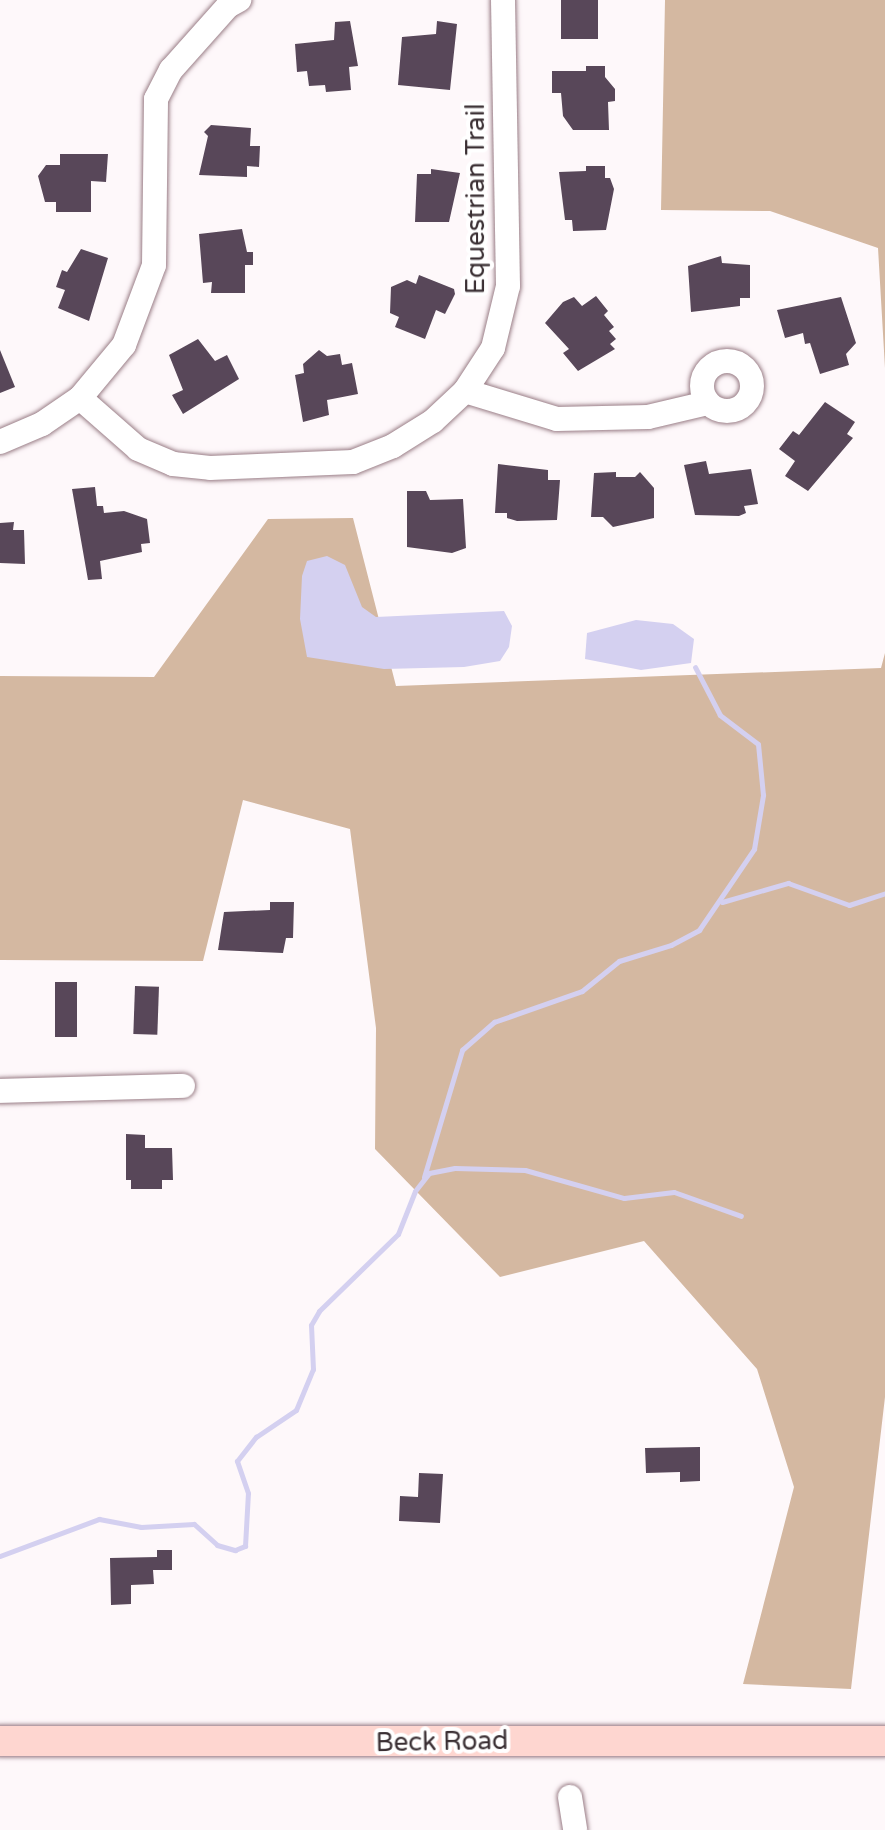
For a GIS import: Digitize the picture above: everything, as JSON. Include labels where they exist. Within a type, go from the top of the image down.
[{"type":"main road","name":"Beck Road","points":[[0,1741],[885,1741]]},
{"type":"street","points":[[0,442],[42,424],[80,398],[114,363],[149,288],[156,245],[156,99],[171,70],[228,6],[239,0]]},
{"type":"street","name":"Equestrian Trail","points":[[80,398],[138,449],[173,464],[210,468],[353,462],[393,446],[433,421],[465,391],[493,348],[508,286],[503,0]]},
{"type":"street","points":[[465,391],[557,419],[648,417],[707,403]]},
{"type":"street","points":[[0,1091],[35,1086],[183,1086]]},
{"type":"street","points":[[570,1797],[575,1830]]},
{"type":"shaded area","points":[[665,0],[885,0],[885,368],[878,248],[770,211],[661,210]]},
{"type":"shaded area","points":[[353,518],[396,686],[881,668],[885,653],[885,1397],[851,1689],[743,1684],[794,1487],[757,1369],[644,1241],[500,1277],[375,1149],[376,1028],[350,829],[243,800],[203,961],[0,960],[0,676],[154,677],[268,519]]},
{"type":"shaded area","points":[[327,556],[345,565],[362,607],[376,617],[504,611],[512,626],[509,647],[500,661],[464,667],[384,669],[307,657],[300,619],[302,576],[307,561]]},
{"type":"shaded area","points":[[636,620],[673,624],[694,639],[691,663],[641,670],[585,659],[587,633]]},
{"type":"building","points":[[561,0],[598,0],[598,39],[561,39]]},
{"type":"building","points":[[350,21],[358,66],[349,67],[351,90],[326,92],[325,85],[309,86],[307,71],[297,72],[295,44],[334,40],[335,22]]},
{"type":"building","points":[[437,21],[457,24],[450,90],[398,85],[402,37],[436,34]]},
{"type":"building","points":[[586,66],[605,66],[605,77],[615,89],[615,101],[608,102],[609,130],[573,130],[563,116],[561,93],[552,93],[552,71],[586,71]]},
{"type":"building","points":[[211,125],[251,128],[250,146],[260,146],[259,167],[247,166],[247,177],[199,175],[208,136],[204,132]]},
{"type":"building","points":[[60,154],[108,154],[106,182],[91,181],[91,212],[56,212],[56,202],[45,202],[38,176],[46,165],[60,165]]},
{"type":"building","points":[[586,166],[605,166],[605,178],[610,178],[614,189],[606,230],[573,231],[572,220],[565,220],[559,172],[586,171]]},
{"type":"building","points":[[431,169],[460,173],[449,222],[415,222],[417,174],[431,174]]},
{"type":"building","points":[[242,229],[247,252],[253,252],[253,265],[245,265],[245,293],[211,293],[212,282],[203,283],[199,234]]},
{"type":"building","points":[[81,249],[108,258],[89,321],[58,308],[65,290],[56,287],[62,270],[67,272]]},
{"type":"building","points":[[721,256],[722,263],[750,265],[750,298],[740,298],[740,306],[691,312],[688,266]]},
{"type":"building","points":[[419,275],[454,289],[455,294],[445,314],[436,310],[425,339],[395,327],[399,317],[390,313],[391,287],[407,280],[416,284]]},
{"type":"building","points":[[596,296],[608,311],[604,315],[614,327],[609,331],[616,339],[610,344],[615,349],[578,371],[563,353],[569,349],[545,323],[563,302],[574,297],[582,306]]},
{"type":"building","points":[[841,297],[856,343],[846,354],[849,365],[820,374],[810,343],[805,344],[803,333],[785,338],[777,310]]},
{"type":"building","points":[[198,339],[215,361],[227,355],[239,379],[183,414],[172,395],[183,390],[169,355]]},
{"type":"building","points":[[0,350],[15,387],[0,393]]},
{"type":"building","points":[[319,350],[327,356],[340,354],[342,365],[352,363],[358,394],[327,400],[329,415],[303,422],[295,375],[304,373],[303,364]]},
{"type":"building","points":[[825,402],[855,422],[847,434],[853,438],[808,491],[785,476],[795,461],[779,449],[793,431],[799,435]]},
{"type":"building","points":[[706,461],[709,474],[751,469],[758,504],[744,506],[746,513],[739,516],[695,515],[684,465]]},
{"type":"building","points":[[498,464],[548,470],[548,480],[560,480],[557,520],[517,521],[507,518],[507,513],[495,513]]},
{"type":"building","points":[[616,472],[616,477],[635,477],[640,472],[654,488],[654,518],[613,527],[603,517],[591,517],[594,473]]},
{"type":"building","points":[[95,487],[97,506],[103,506],[104,513],[124,511],[147,519],[150,543],[141,544],[142,552],[100,561],[102,579],[88,580],[72,489]]},
{"type":"building","points":[[407,491],[426,491],[430,500],[463,499],[466,548],[452,553],[407,547]]},
{"type":"building","points":[[14,522],[13,530],[24,530],[25,564],[0,563],[0,523]]},
{"type":"building","points":[[270,902],[294,902],[293,938],[286,938],[283,953],[218,950],[224,912],[270,910]]},
{"type":"building","points":[[55,982],[77,982],[77,1037],[55,1037]]},
{"type":"building","points":[[135,986],[159,987],[157,1035],[133,1034]]},
{"type":"building","points":[[126,1134],[145,1135],[145,1148],[172,1148],[173,1180],[162,1180],[162,1189],[131,1189],[131,1180],[126,1180]]},
{"type":"building","points":[[700,1447],[700,1481],[680,1482],[680,1472],[646,1473],[645,1448]]},
{"type":"building","points":[[419,1473],[443,1474],[440,1523],[399,1521],[400,1496],[418,1497]]},
{"type":"building","points":[[157,1550],[172,1550],[172,1570],[153,1570],[154,1584],[131,1585],[131,1604],[111,1605],[110,1558],[157,1557]]},
{"type":"waterway","points":[[424,1177],[462,1050],[494,1022],[582,991],[619,961],[671,945],[699,930],[754,849],[763,795],[758,744],[720,715],[695,667]]},
{"type":"waterway","points":[[722,902],[788,883],[849,905],[885,893]]},
{"type":"waterway","points":[[0,1556],[99,1519],[141,1527],[194,1524],[217,1545],[235,1550],[245,1546],[248,1493],[237,1461],[256,1437],[296,1410],[313,1369],[311,1325],[319,1311],[398,1234],[415,1191],[429,1173],[455,1168],[525,1170],[624,1198],[674,1192],[741,1216]]}]
